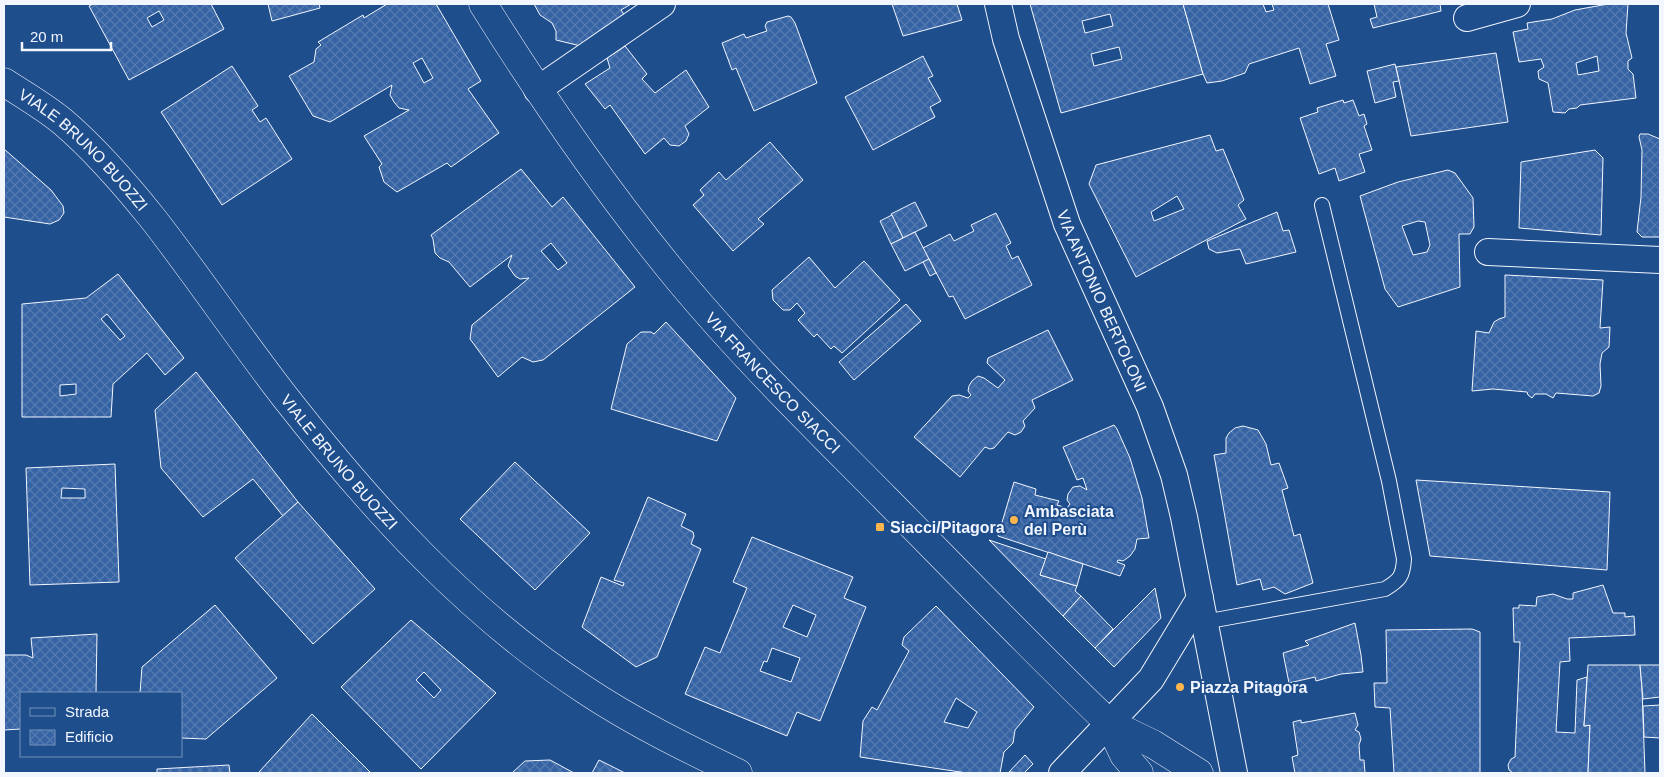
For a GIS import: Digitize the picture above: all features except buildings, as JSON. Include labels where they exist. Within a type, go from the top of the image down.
[{"type":"street","name":"VIA FRANCESCO SIACCI","points":[[483,4],[537,90],[632,222],[715,322],[824,436],[1109,723]]},
{"type":"street","points":[[537,90],[662,4]]},
{"type":"street","name":"VIA ANTONIO BERTOLONI","points":[[998,4],[1006,39],[1067,224],[1164,442],[1184,517],[1202,610]]},
{"type":"street","points":[[1467,18],[1517,4]]},
{"type":"street","name":"VIALE BRUNO BUOZZI","points":[[4,82],[35,101],[62,121],[99,156],[131,191],[304,421],[380,510],[446,580],[524,645],[585,690],[649,728],[738,773]]},
{"type":"street","points":[[1488,252],[1660,260]]},
{"type":"street","points":[[1062,773],[1151,679],[1202,610]]},
{"type":"street","points":[[1202,610],[1234,773]]},
{"type":"street","points":[[1109,723],[1124,755],[1139,773]]},
{"type":"street","points":[[1109,723],[1153,744],[1199,773]]},
{"type":"lane","points":[[1202,610],[1386,589],[1397,582],[1403,571],[1404,559],[1388,480],[1322,205]]},
{"type":"place","name":"Ambasciata del Perù","points":[[1014,520]]},
{"type":"place","name":"Siacci/Pitagora","points":[[880,527]]},
{"type":"place","name":"Piazza Pitagora","points":[[1180,687]]}]
